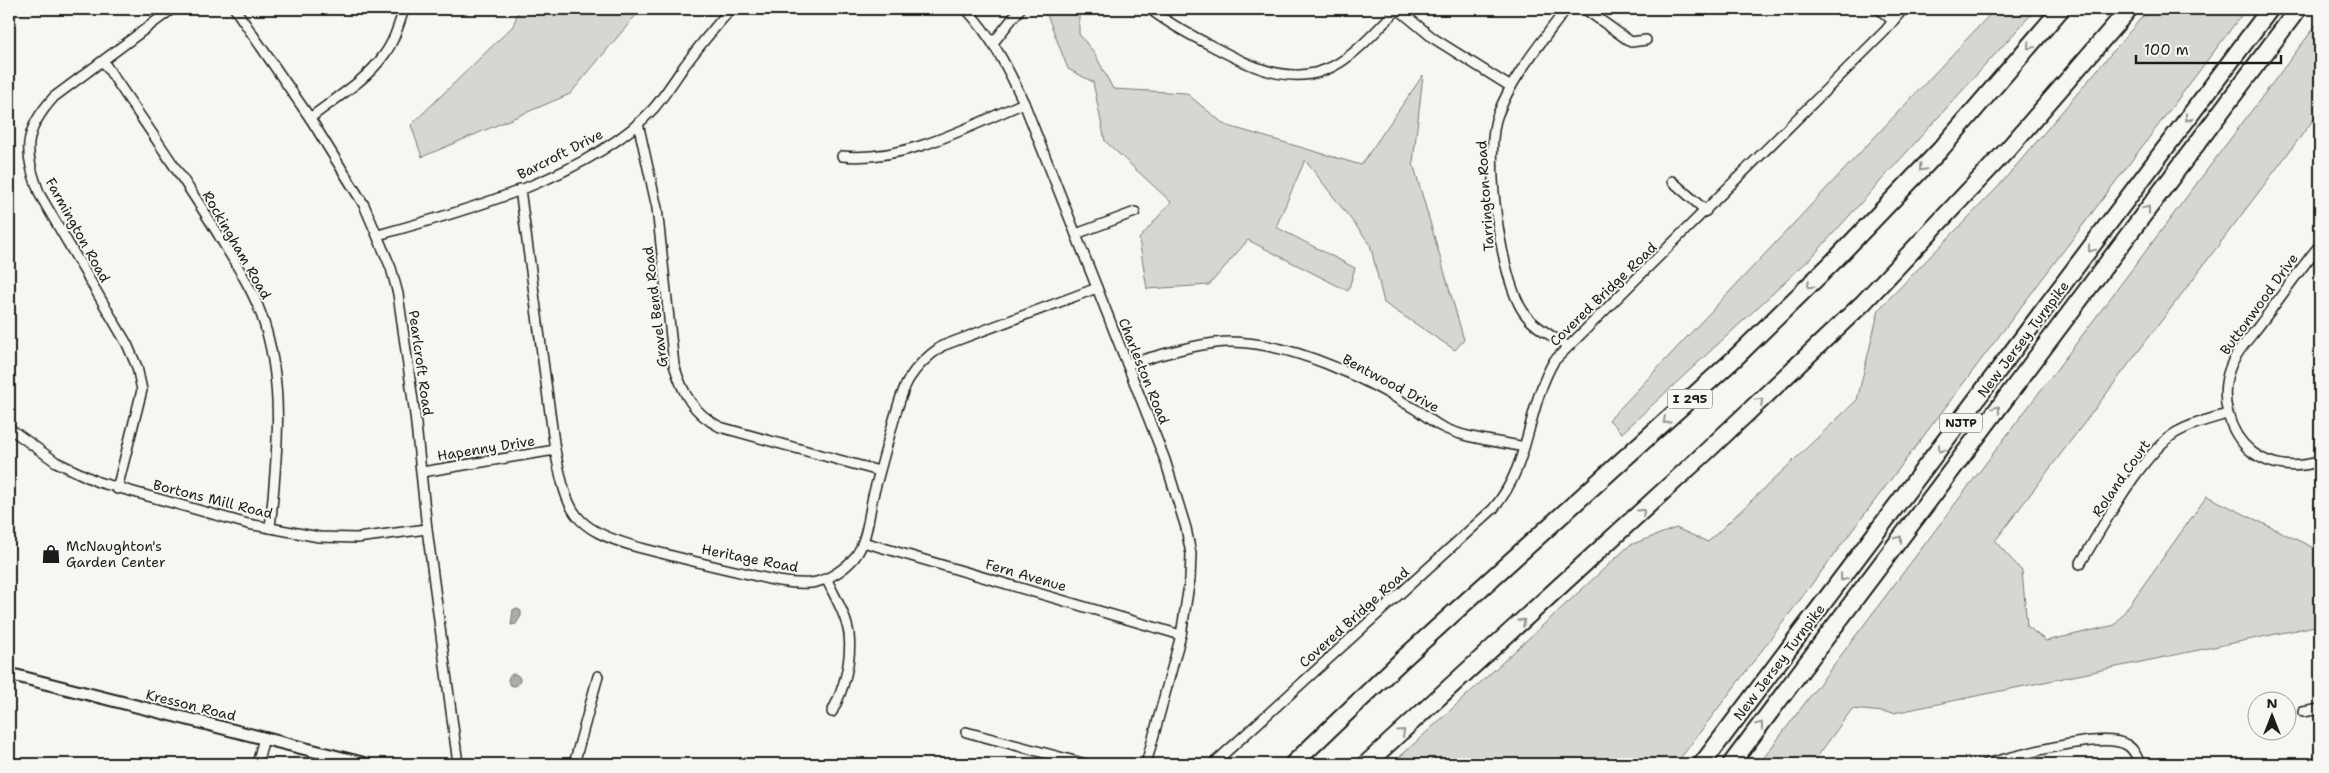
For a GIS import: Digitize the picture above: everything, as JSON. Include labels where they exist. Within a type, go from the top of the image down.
[{"type":"highway","name":"I 295","points":[[1293,764],[1404,658],[1733,360],[1832,263],[1940,150],[2061,9]]},
{"type":"highway","points":[[1366,764],[1705,453],[1863,303],[2008,149],[2129,9]]},
{"type":"highway","name":"New Jersey Turnpike","points":[[1702,764],[2270,9]]},
{"type":"highway","name":"New Jersey Turnpike","points":[[1730,764],[2298,9]]},
{"type":"street","name":"Farmington Road","points":[[117,489],[142,390],[137,367],[127,344],[40,195],[33,176],[28,142],[30,130],[39,113],[54,97],[172,9]]},
{"type":"street","name":"Pearlcroft Road","points":[[234,9],[310,118],[364,205],[391,268],[398,294],[458,764]]},
{"type":"street","points":[[310,118],[372,69],[392,42],[404,9]]},
{"type":"street","name":"Barcroft Drive","points":[[378,235],[457,214],[520,189],[611,145],[654,108],[702,42],[730,9]]},
{"type":"street","points":[[966,9],[993,43],[1020,9]]},
{"type":"street","points":[[1150,9],[1168,23],[1256,69],[1276,74],[1296,75],[1316,72],[1345,59],[1398,9],[1432,38],[1511,87]]},
{"type":"street","name":"Tarrington Road","points":[[1566,9],[1511,87],[1497,115],[1493,149],[1500,245],[1512,293],[1525,315],[1567,346]]},
{"type":"street","points":[[1584,9],[1630,42],[1646,40]]},
{"type":"street","points":[[1879,9],[1892,21]]},
{"type":"street","name":"Covered Bridge Road","points":[[1213,764],[1493,509],[1512,483],[1545,376],[1567,346],[1706,212],[1903,9]]},
{"type":"street","name":"Charleston Road","points":[[993,43],[1002,55],[1024,103],[1164,460],[1186,528],[1191,554],[1190,579],[1181,635],[1146,764]]},
{"type":"street","name":"Rockingham Road","points":[[103,61],[203,211],[244,277],[261,313],[273,366],[278,405],[276,463],[270,528]]},
{"type":"street","points":[[842,156],[866,158],[920,146],[1024,103]]},
{"type":"street","name":"Gravel Bend Road","points":[[638,123],[657,208],[674,365],[680,387],[692,407],[704,419],[720,427],[880,471]]},
{"type":"street","points":[[1672,182],[1706,212]]},
{"type":"street","name":"Heritage Road","points":[[520,189],[555,450],[562,488],[569,506],[583,523],[605,538],[771,579],[809,583],[827,580]]},
{"type":"street","points":[[1076,234],[1135,212]]},
{"type":"street","name":"Buttonwood Drive","points":[[2320,245],[2232,362],[2226,393],[2227,414],[2245,446],[2269,462],[2298,466],[2320,461]]},
{"type":"street","points":[[832,712],[843,691],[849,652],[849,634],[844,616],[827,580],[855,556],[863,542],[880,471],[904,386],[914,370],[926,357],[942,346],[1096,288]]},
{"type":"street","name":"Bentwood Drive","points":[[1127,364],[1230,342],[1258,344],[1296,354],[1345,371],[1415,408],[1440,426],[1456,432],[1524,448]]},
{"type":"street","name":"Roland Court","points":[[2080,564],[2130,485],[2160,445],[2176,432],[2194,424],[2227,414]]},
{"type":"street","name":"Bortons Mill Road","points":[[9,428],[73,472],[117,489],[270,528],[319,537],[357,538],[427,529]]},
{"type":"street","name":"Hapenny Drive","points":[[422,472],[555,450]]},
{"type":"street","name":"Fern Avenue","points":[[863,542],[1181,635]]},
{"type":"street","name":"Kresson Road","points":[[9,674],[366,764]]},
{"type":"street","points":[[574,764],[598,676]]},
{"type":"street","points":[[2303,712],[2320,709]]},
{"type":"street","points":[[966,732],[1086,764]]},
{"type":"street","points":[[258,764],[264,738]]},
{"type":"street","points":[[1985,764],[2068,744],[2115,741],[2132,750],[2140,764]]},
{"type":"shaded area","points":[[519,9],[641,9],[570,94],[422,157],[411,125],[513,26]]},
{"type":"shaded area","points":[[1040,9],[1079,9],[1079,34],[1095,54],[1113,89],[1186,93],[1225,125],[1361,165],[1423,75],[1413,163],[1464,340],[1455,350],[1384,303],[1370,244],[1305,160],[1276,227],[1355,268],[1348,291],[1248,240],[1209,285],[1147,289],[1139,239],[1171,202],[1105,141],[1093,82],[1068,69],[1048,17]]},
{"type":"shaded area","points":[[1995,9],[2036,9],[1812,257],[1622,433],[1609,420]]},
{"type":"shaded area","points":[[2149,9],[2246,9],[1676,764],[1392,764],[1630,545],[1676,528],[1708,542],[1857,400],[1879,309],[1998,187]]},
{"type":"shaded area","points":[[2320,20],[2320,111],[1995,541],[2022,571],[2027,626],[2046,641],[2115,625],[2207,496],[2320,551],[2320,625],[1894,713],[1852,709],[1812,764],[1759,764]]},
{"type":"shaded area","points":[[516,608],[521,611],[521,616],[516,624],[511,625],[513,610]]},
{"type":"shaded area","points":[[512,674],[516,674],[520,680],[516,686],[512,686],[508,682],[508,678]]},
{"type":"place","name":"McNaughton's Garden Center","points":[[51,554]]}]
